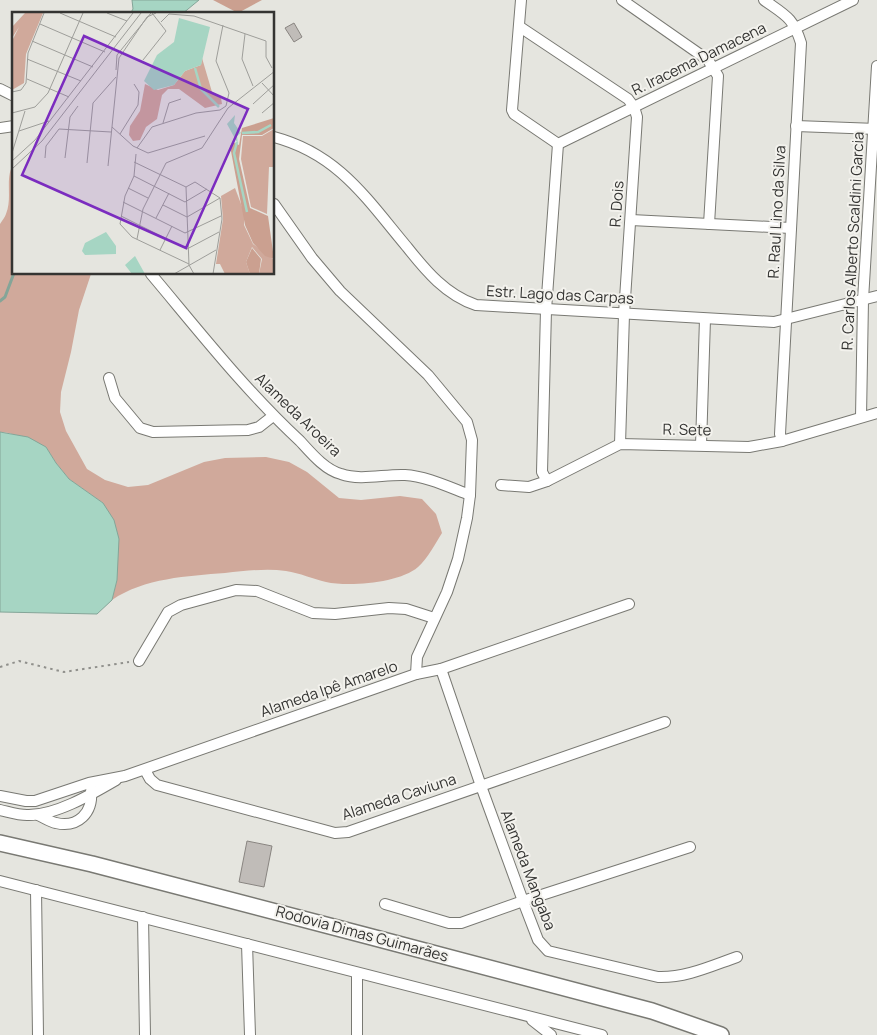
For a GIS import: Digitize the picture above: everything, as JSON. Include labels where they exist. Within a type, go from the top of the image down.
[{"type":"main road","name":"Rodovia Dimas Guimarães","points":[[0,843],[92,864],[652,1011],[720,1035]]},
{"type":"street","points":[[521,0],[512,110],[514,114],[558,144],[546,310],[542,472],[547,481]]},
{"type":"street","points":[[622,0],[708,60],[718,76],[709,224]]},
{"type":"street","points":[[764,0],[788,18],[796,28]]},
{"type":"street","name":"R. Iracema Damacena","points":[[558,144],[853,0]]},
{"type":"street","points":[[520,27],[628,99],[634,107]]},
{"type":"street","name":"R. Raul Lino da Silva","points":[[782,441],[780,434],[801,44],[796,28]]},
{"type":"street","name":"R. Carlos Alberto Scaldini Garcia","points":[[861,417],[863,300],[875,129],[877,66]]},
{"type":"street","points":[[0,89],[12,95]]},
{"type":"street","name":"R. Dois","points":[[620,444],[624,314],[637,117],[634,107]]},
{"type":"street","points":[[796,126],[875,129]]},
{"type":"street","name":"Estr. Lago das Carpas","points":[[275,136],[314,152],[338,169],[358,188],[420,263],[449,292],[476,306],[774,322],[877,296]]},
{"type":"street","name":"Alameda Ipê Amarelo","points":[[0,796],[35,801],[89,783],[125,776],[416,674],[417,657],[447,592],[458,559],[470,495],[472,440],[466,422],[428,375],[340,291],[312,258],[275,205]]},
{"type":"street","points":[[631,220],[791,228]]},
{"type":"street","name":"Alameda Aroeira","points":[[152,275],[226,365],[273,416],[322,463],[338,474],[354,478],[407,475],[437,482],[470,495]]},
{"type":"street","points":[[700,446],[705,318]]},
{"type":"street","points":[[109,378],[115,398],[140,428],[153,432],[248,430],[260,427],[273,416]]},
{"type":"street","name":"R. Sete","points":[[501,485],[529,487],[547,481],[620,444],[749,447],[782,441],[877,412]]},
{"type":"street","points":[[139,661],[168,612],[181,604],[236,590],[257,591],[313,613],[335,614],[389,608],[406,609],[434,618]]},
{"type":"street","points":[[416,674],[441,669],[629,604]]},
{"type":"street","name":"Alameda Mangaba","points":[[441,669],[481,786],[538,940],[548,951],[658,977],[683,976],[737,957]]},
{"type":"street","name":"Alameda Caviuna","points":[[144,770],[157,785],[335,833],[348,832],[665,722]]},
{"type":"street","name":"Alameda Ipê Amarelo","points":[[0,810],[25,815],[38,814],[82,799],[125,776]]},
{"type":"street","points":[[38,814],[54,823],[75,823],[88,812],[92,794],[89,783]]},
{"type":"street","points":[[384,904],[450,923],[461,923],[523,900],[690,847]]},
{"type":"street","points":[[0,881],[529,1017],[576,1032],[602,1035]]},
{"type":"street","points":[[36,890],[38,1035]]},
{"type":"street","points":[[142,917],[145,1035]]},
{"type":"street","points":[[248,944],[250,1035]]},
{"type":"street","points":[[357,973],[357,1035]]},
{"type":"street","points":[[529,1017],[550,1035]]},
{"type":"path","points":[[0,667],[19,661],[64,672],[139,661]]},
{"type":"shaded area","points":[[132,0],[199,0],[184,12],[131,12],[133,9]]},
{"type":"shaded area","points":[[213,0],[262,0],[240,12],[236,12]]},
{"type":"shaded area","points":[[12,167],[12,275],[91,275],[79,310],[61,392],[60,412],[66,431],[87,469],[105,480],[128,487],[148,485],[204,462],[225,458],[266,457],[289,462],[307,472],[339,498],[361,500],[400,496],[422,499],[436,514],[442,533],[422,563],[399,577],[360,584],[326,582],[278,570],[181,577],[138,587],[112,600],[117,580],[103,503],[69,479],[46,447],[9,433],[0,432],[0,224],[8,208]]},
{"type":"shaded area","points":[[0,432],[28,437],[46,447],[69,479],[103,503],[114,520],[119,539],[117,580],[112,600],[97,614],[0,612]]},
{"type":"building","points":[[294,23],[302,37],[294,42],[285,28]]},
{"type":"building","points":[[247,841],[272,846],[264,887],[239,882]]},
{"type":"waterway","points":[[0,301],[5,297],[13,275]]}]
